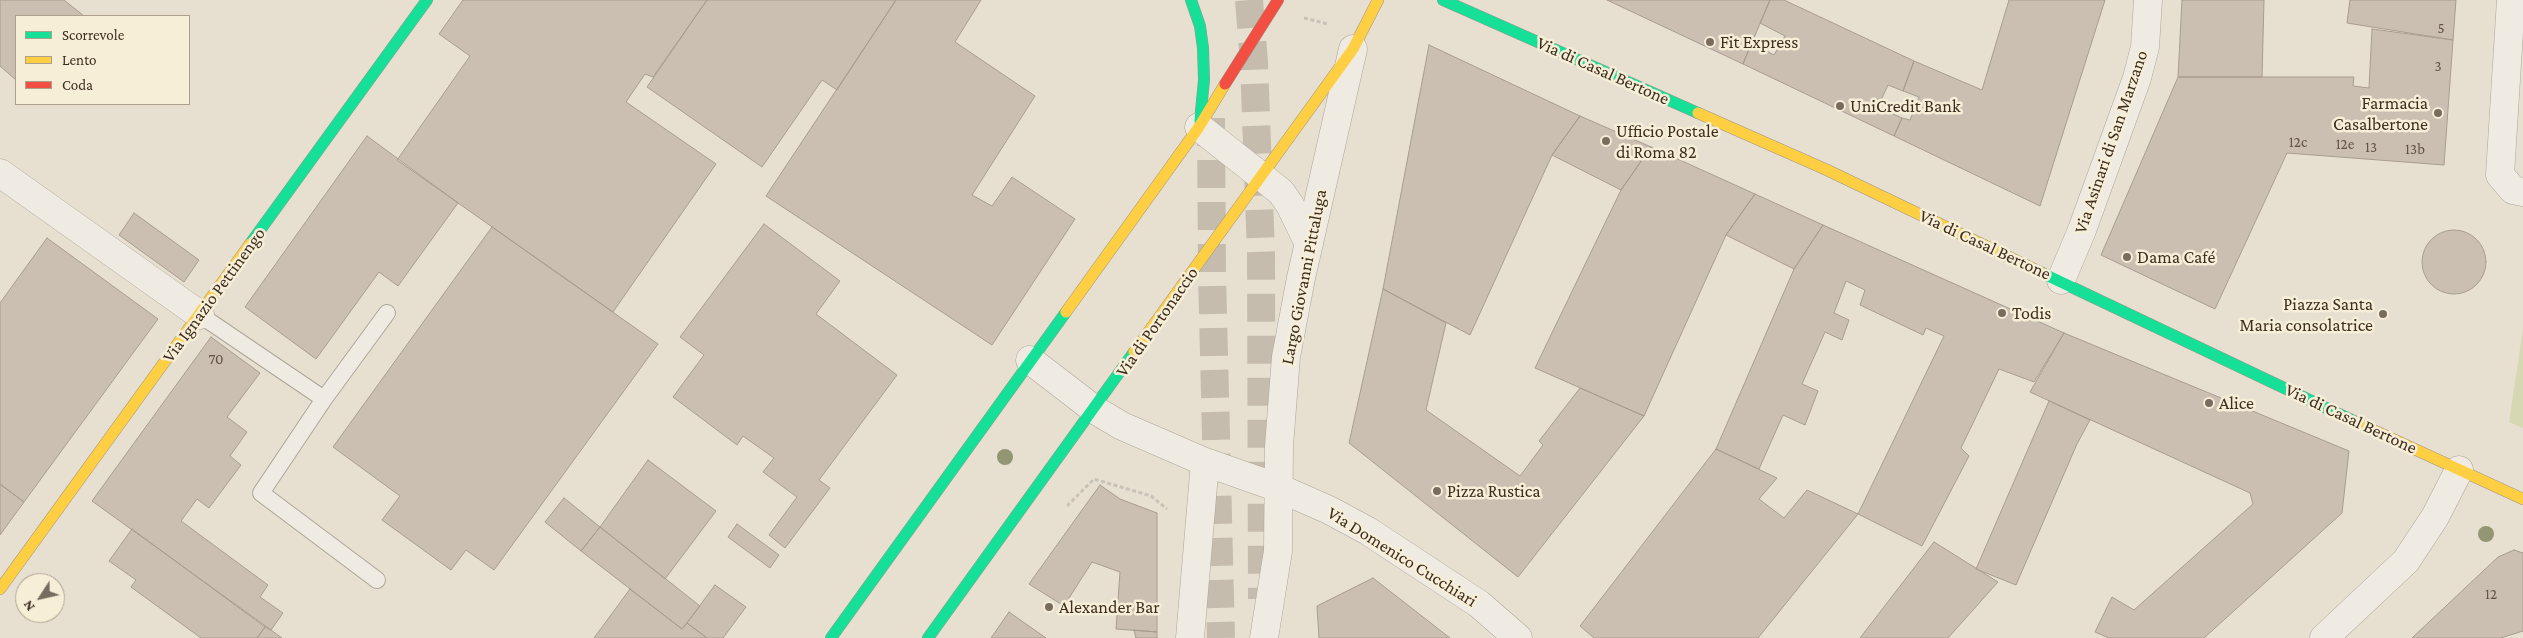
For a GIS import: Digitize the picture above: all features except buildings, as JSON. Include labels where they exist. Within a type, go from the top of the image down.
[{"type":"main road","name":"Via Ignazio Pettinengo","points":[[0,588],[427,0]]},
{"type":"main road","points":[[1191,0],[1200,26],[1203,48],[1204,80],[1199,127]]},
{"type":"main road","points":[[831,638],[1199,127],[1278,0]]},
{"type":"main road","name":"Via di Portonaccio","points":[[928,638],[1095,410],[1353,49],[1378,0]]},
{"type":"main road","name":"Via di Casal Bertone","points":[[1443,0],[1827,170],[2061,280],[2227,362],[2523,499]]},
{"type":"street","name":"Via Asinari di San Marzano","points":[[2061,280],[2082,230],[2137,78],[2145,47],[2148,0]]},
{"type":"street","points":[[2511,0],[2500,175],[2518,191]]},
{"type":"street","name":"Largo Giovanni Pittaluga","points":[[1264,638],[1267,607],[1278,551],[1279,446],[1286,357],[1309,244],[1353,49]]},
{"type":"street","points":[[1199,127],[1282,192],[1309,244]]},
{"type":"street","points":[[0,173],[200,315]]},
{"type":"street","points":[[1030,360],[1095,410],[1145,437],[1205,462],[1279,488]]},
{"type":"street","points":[[1190,638],[1205,462]]},
{"type":"street","points":[[2324,638],[2406,561],[2434,517],[2459,470]]},
{"type":"street","name":"Via Domenico Cucchiari","points":[[1279,488],[1329,510],[1368,531],[1479,604],[1518,638]]},
{"type":"lane","points":[[377,580],[260,493],[324,399],[387,313]]},
{"type":"lane","points":[[200,315],[324,399]]},
{"type":"path","points":[[1302,18],[1334,25]]},
{"type":"path","points":[[1064,510],[1094,479],[1151,496],[1168,510]]},
{"type":"green space","points":[[2523,329],[2523,428],[2509,422]]},
{"type":"tunnel","points":[[1249,0],[1254,62],[1261,253],[1262,599]]},
{"type":"tunnel","points":[[1211,118],[1212,274],[1221,638]]},
{"type":"traffic: fast","points":[[250,244],[427,0]]},
{"type":"traffic: fast","points":[[1191,0],[1200,26],[1203,48],[1204,80],[1200,121]]},
{"type":"traffic: fast","points":[[1443,0],[1698,113]]},
{"type":"traffic: fast","points":[[2042,273],[2360,424]]},
{"type":"traffic: fast","points":[[831,638],[1066,312]]},
{"type":"traffic: fast","points":[[928,638],[1134,352]]},
{"type":"traffic: slow","points":[[1134,352],[1353,49],[1378,0]]},
{"type":"traffic: slow","points":[[1066,312],[1199,127],[1225,84]]},
{"type":"traffic: slow","points":[[1698,113],[1827,170],[2042,273]]},
{"type":"traffic: slow","points":[[0,589],[250,244]]},
{"type":"traffic: slow","points":[[2360,424],[2523,499]]},
{"type":"traffic: jam","points":[[1225,84],[1278,0]]},
{"type":"place","name":"Fit Express","points":[[1710,42]]},
{"type":"place","name":"UniCredit Bank","points":[[1840,106]]},
{"type":"place","name":"Farmacia Casalbertone","points":[[2438,113]]},
{"type":"place","name":"Ufficio Postale di Roma 82","points":[[1606,141]]},
{"type":"place","name":"Dama Café","points":[[2127,257]]},
{"type":"place","name":"Todis","points":[[2002,313]]},
{"type":"place","name":"Piazza Santa Maria consolatrice","points":[[2383,314]]},
{"type":"place","name":"Alice","points":[[2209,403]]},
{"type":"place","name":"Pizza Rustica","points":[[1437,491]]},
{"type":"place","name":"Alexander Bar","points":[[1049,607]]}]
